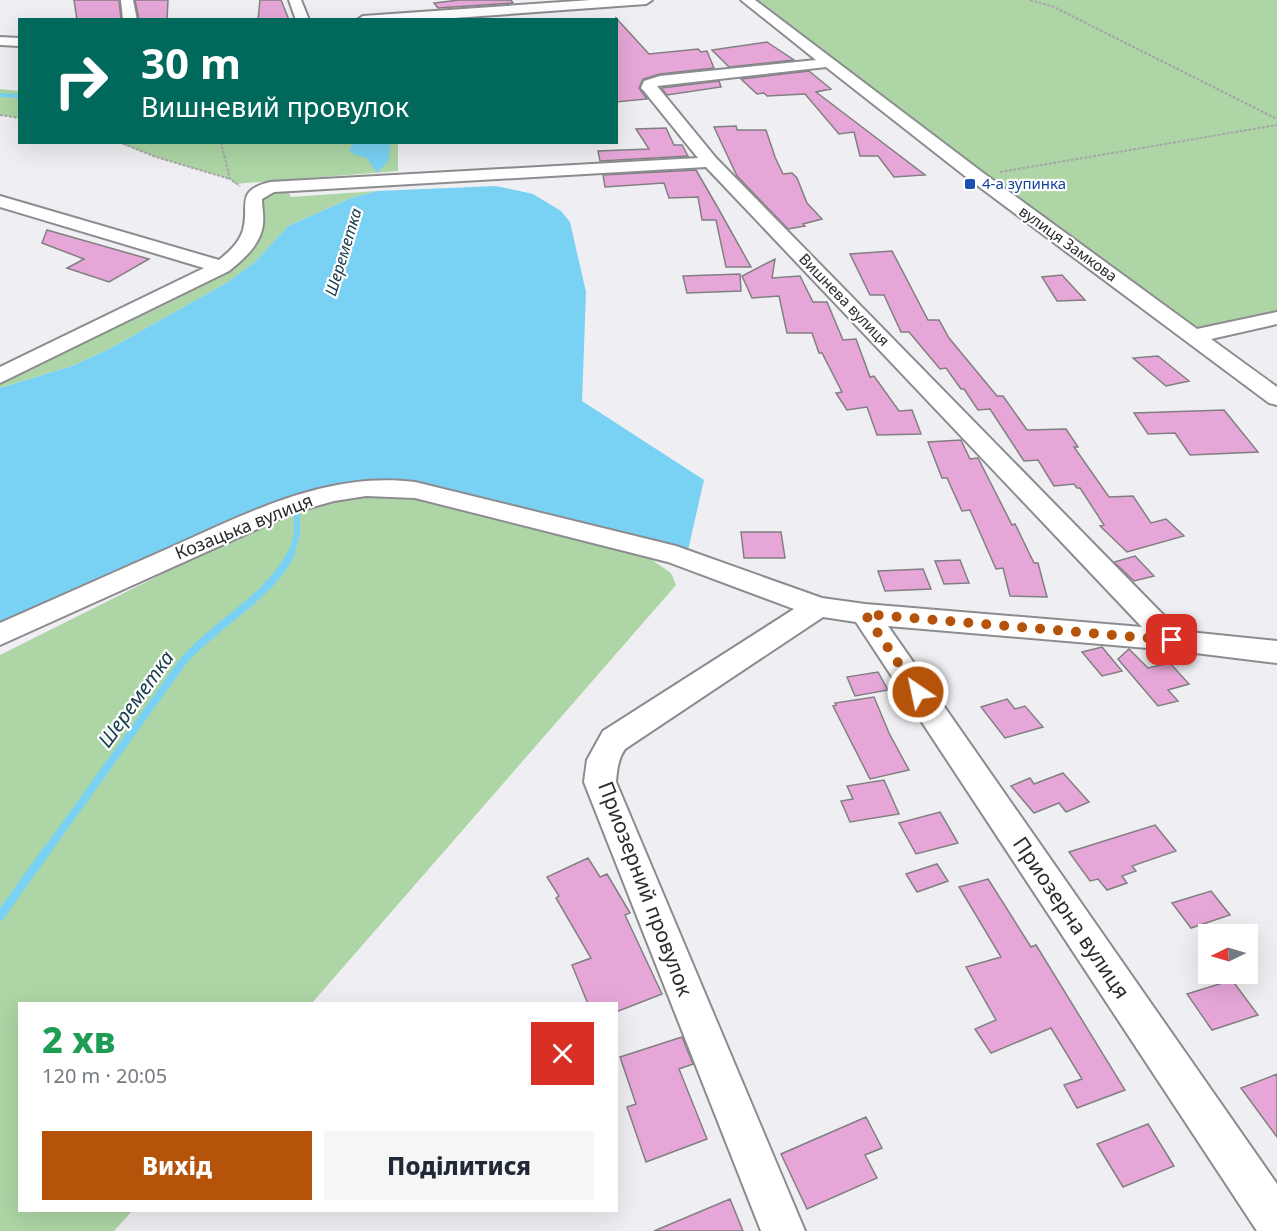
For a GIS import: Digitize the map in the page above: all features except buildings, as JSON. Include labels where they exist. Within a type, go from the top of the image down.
[{"type":"street","points":[[127,0],[130,18]]},
{"type":"street","points":[[295,0],[302,18]]},
{"type":"street","points":[[476,0],[488,15]]},
{"type":"street","points":[[413,18],[488,15],[646,0]]},
{"type":"street","name":"вулиця Замкова","points":[[747,0],[976,176],[1277,398]]},
{"type":"street","points":[[0,42],[18,42]]},
{"type":"street","name":"Вишнева вулиця","points":[[827,63],[660,80],[649,84],[648,88],[710,162],[1172,640]]},
{"type":"street","points":[[0,376],[222,267],[237,255],[251,235],[254,222],[253,200],[258,192],[282,185],[710,162]]},
{"type":"street","points":[[0,201],[222,267]]},
{"type":"street","points":[[1194,336],[1277,318]]},
{"type":"street","name":"Козацька вулиця","points":[[0,634],[286,506],[350,489],[375,486],[415,490],[676,555],[818,607],[865,614],[1172,640],[1277,652]]},
{"type":"street","name":"Приозерний провулок","points":[[783,1231],[600,782],[600,768],[604,753],[614,740],[818,607]]},
{"type":"street","name":"Приозерна вулиця","points":[[865,614],[1277,1222]]},
{"type":"path","points":[[1030,0],[1054,7],[1277,119]]},
{"type":"path","points":[[0,115],[18,118]]},
{"type":"path","points":[[976,176],[1277,124]]},
{"type":"path","points":[[124,144],[156,157],[230,179],[235,184],[258,192]]},
{"type":"path","points":[[221,144],[230,179]]},
{"type":"green space","points":[[747,0],[1277,0],[1277,318],[1194,336]]},
{"type":"green space","points":[[0,89],[18,91],[18,118],[0,115]]},
{"type":"green space","points":[[122,144],[398,144],[398,171],[235,184],[230,179],[156,157]]},
{"type":"green space","points":[[285,185],[291,197],[377,191],[351,198],[288,226],[255,262],[228,282],[109,349],[72,366],[0,388],[0,376],[237,255],[252,203]]},
{"type":"green space","points":[[396,493],[649,558],[671,573],[676,585],[313,1002],[18,1002],[18,1212],[131,1212],[114,1231],[0,1231],[0,655],[242,535],[302,511],[364,496]]},
{"type":"water","points":[[352,144],[390,144],[389,160],[377,173],[367,158],[355,155],[349,150]]},
{"type":"water","points":[[496,186],[533,194],[561,211],[570,222],[586,292],[582,401],[704,480],[688,550],[672,549],[396,481],[362,481],[328,486],[293,496],[204,532],[0,625],[0,388],[72,366],[109,349],[228,282],[255,262],[288,226],[351,198],[377,191]]},
{"type":"waterway","name":"Шереметка","points":[[0,95],[18,96]]},
{"type":"waterway","name":"Шереметка","points":[[291,555],[297,534],[297,512]]},
{"type":"waterway","name":"Шереметка","points":[[46,852],[184,660],[197,646],[256,597],[281,570],[291,554]]},
{"type":"waterway","name":"Шереметка","points":[[0,916],[47,850]]},
{"type":"place","name":"4-а зупинка","points":[[970,184]]},
{"type":"route","points":[[918,692],[865,614],[1172,640]]}]
